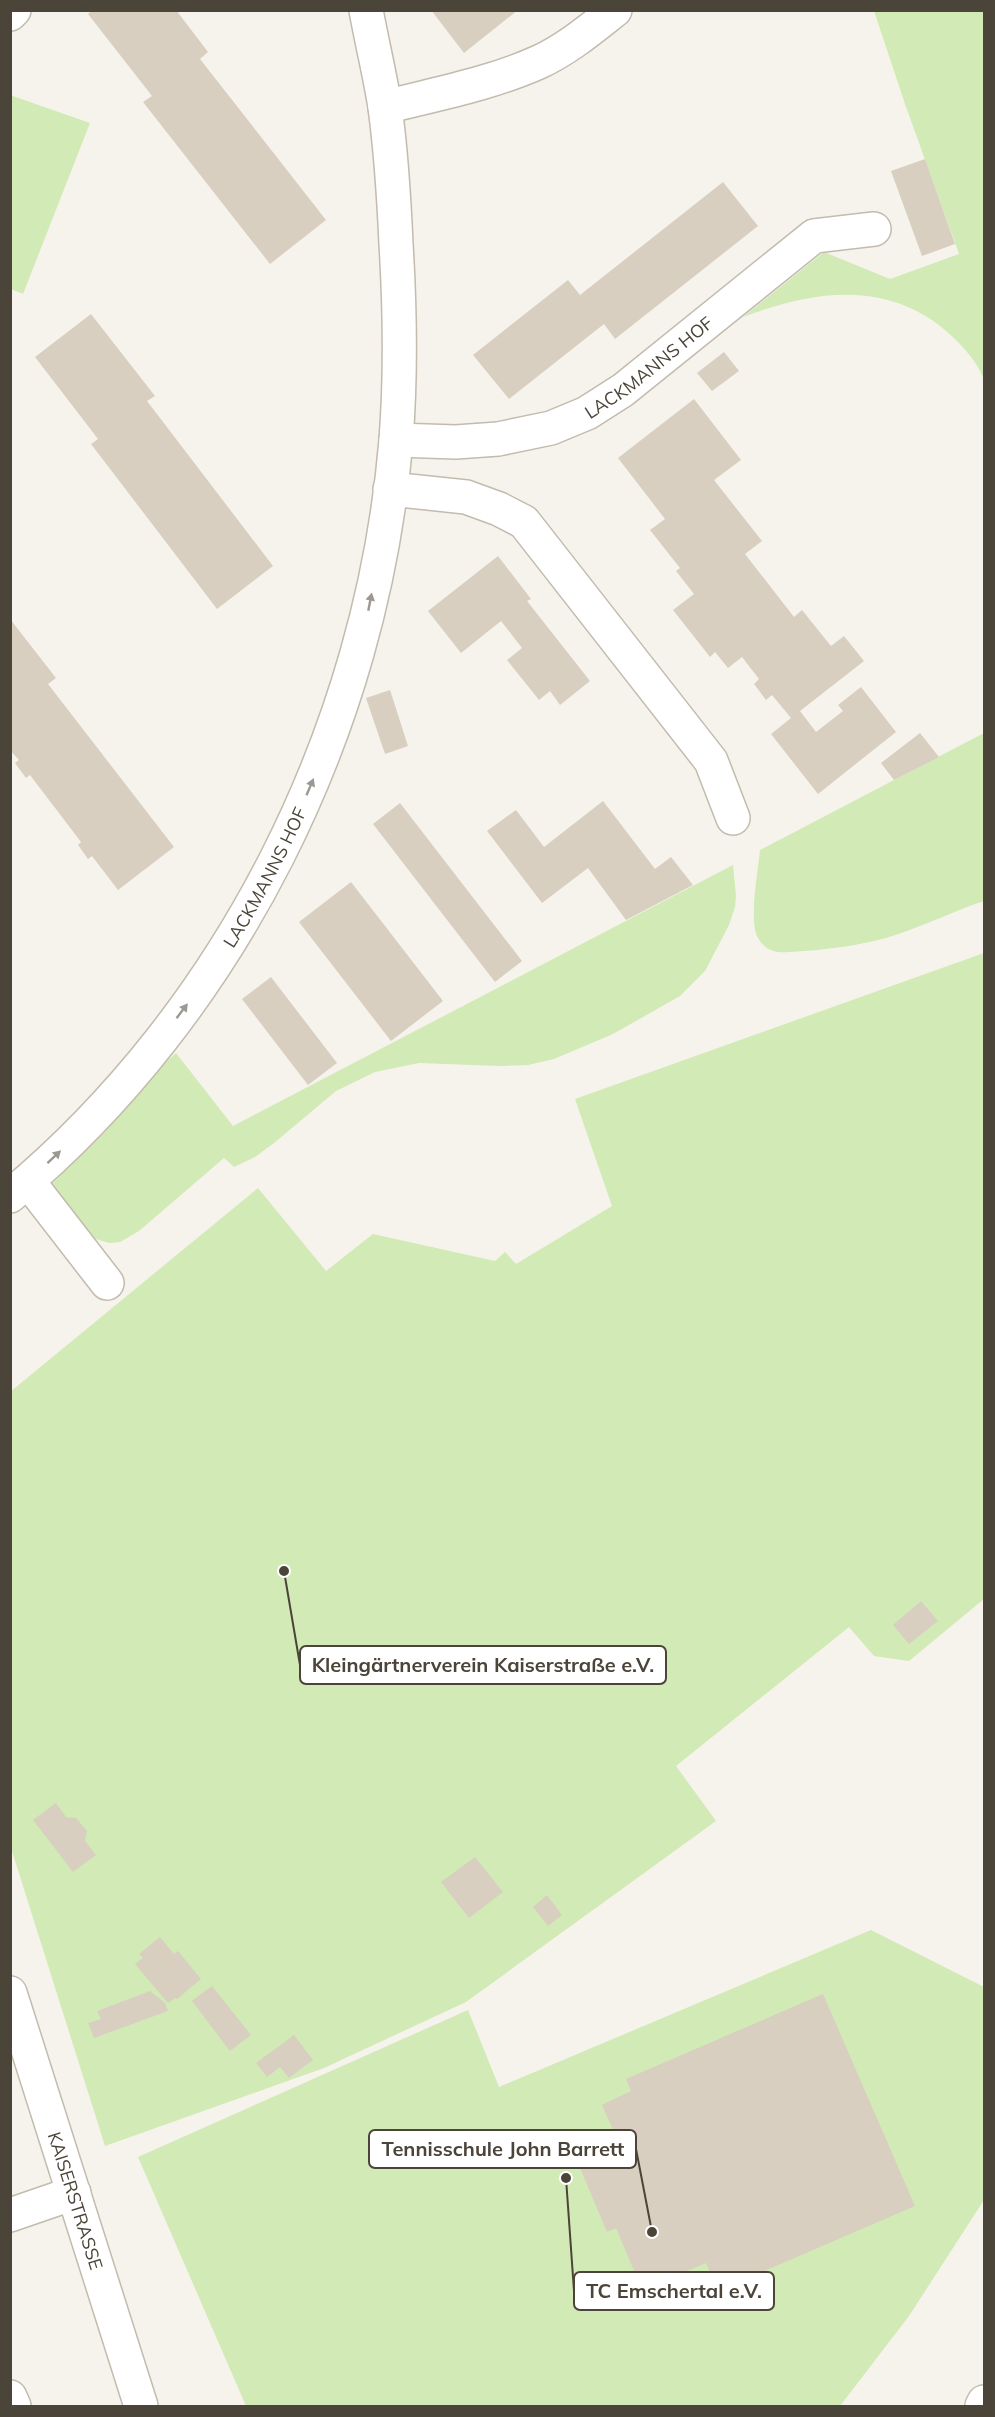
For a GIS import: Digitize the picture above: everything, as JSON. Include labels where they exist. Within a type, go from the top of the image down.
[{"type":"street","points":[[10,14],[14,10]]},
{"type":"street","name":"LACKMANNS HOF","points":[[19,1189],[75,1137],[162,1038],[194,995],[244,919],[300,811],[321,760],[367,616],[390,489],[396,440],[400,356],[393,197],[385,107],[366,10]]},
{"type":"street","points":[[385,107],[496,78],[539,62],[575,41],[615,10]]},
{"type":"street","name":"LACKMANNS HOF","points":[[396,440],[456,442],[498,439],[550,428],[587,413],[623,390],[814,236],[874,229]]},
{"type":"street","points":[[390,489],[466,497],[499,509],[524,522],[711,761],[733,818]]},
{"type":"street","points":[[19,1189],[107,1283]]},
{"type":"street","name":"KAISERSTRASSE","points":[[10,1993],[141,2406]]},
{"type":"street","points":[[10,2215],[74,2193]]},
{"type":"street","points":[[10,2397],[14,2406]]},
{"type":"street","points":[[981,2406],[984,2402]]},
{"type":"green space","points":[[874,11],[984,11],[984,379],[971,357],[947,331],[917,311],[893,302],[869,296],[819,297],[794,301],[743,317],[824,252],[890,279],[959,254]]},
{"type":"green space","points":[[10,95],[90,123],[23,294],[11,289]]},
{"type":"green space","points":[[984,733],[984,901],[899,934],[856,945],[778,952],[761,943],[757,936],[754,918],[760,850]]},
{"type":"green space","points":[[733,865],[735,907],[729,925],[705,971],[680,996],[613,1034],[554,1059],[528,1065],[419,1063],[375,1072],[336,1091],[255,1157],[234,1167],[224,1158],[139,1231],[120,1242],[109,1243],[89,1237],[48,1188],[105,1132],[160,1067],[176,1053],[233,1126]]},
{"type":"green space","points":[[984,953],[984,1599],[909,1661],[874,1656],[849,1627],[676,1766],[716,1821],[466,2002],[324,2068],[105,2146],[11,1848],[10,1392],[258,1188],[326,1271],[373,1234],[495,1261],[505,1252],[516,1264],[612,1206],[575,1099]]},
{"type":"green space","points":[[871,1930],[984,1987],[984,2200],[909,2316],[840,2406],[246,2406],[138,2157],[468,2010],[499,2087]]},
{"type":"building","points":[[92,10],[176,10],[208,52],[200,59],[326,220],[270,264],[143,102],[152,96],[88,14]]},
{"type":"building","points":[[431,10],[518,10],[464,53]]},
{"type":"building","points":[[925,159],[955,244],[922,256],[891,171]]},
{"type":"building","points":[[723,182],[758,226],[615,339],[604,324],[509,399],[473,355],[568,280],[580,295]]},
{"type":"building","points":[[91,314],[155,396],[147,401],[273,566],[217,609],[91,444],[98,439],[35,357]]},
{"type":"building","points":[[724,352],[739,371],[712,391],[697,373]]},
{"type":"building","points":[[694,399],[741,460],[714,480],[762,541],[745,554],[794,617],[802,610],[831,646],[844,636],[864,661],[800,711],[816,732],[843,711],[838,705],[861,687],[896,732],[818,794],[771,734],[791,718],[772,695],[766,700],[754,684],[759,679],[742,657],[728,668],[715,652],[710,657],[673,610],[694,594],[676,571],[680,568],[650,530],[665,519],[618,458]]},
{"type":"building","points":[[498,556],[531,599],[527,601],[590,681],[560,705],[550,691],[539,700],[507,660],[522,648],[501,621],[461,653],[428,611]]},
{"type":"building","points":[[10,619],[56,678],[48,684],[174,847],[118,890],[92,856],[88,859],[78,845],[81,842],[30,775],[26,778],[15,763],[19,760],[10,750]]},
{"type":"building","points":[[390,690],[408,746],[385,754],[366,698]]},
{"type":"building","points":[[920,733],[939,757],[894,780],[881,763]]},
{"type":"building","points":[[603,801],[655,869],[671,857],[693,885],[626,920],[588,868],[542,903],[487,831],[516,810],[544,847]]},
{"type":"building","points":[[400,803],[522,961],[495,982],[373,824]]},
{"type":"building","points":[[351,882],[443,1001],[391,1041],[299,922]]},
{"type":"building","points":[[271,977],[337,1063],[308,1085],[242,999]]},
{"type":"building","points":[[921,1601],[938,1621],[909,1644],[893,1625]]},
{"type":"building","points":[[56,1803],[66,1817],[76,1818],[87,1831],[85,1841],[96,1855],[73,1872],[33,1820]]},
{"type":"building","points":[[475,1857],[503,1892],[469,1918],[441,1882]]},
{"type":"building","points":[[547,1895],[562,1915],[548,1926],[533,1907]]},
{"type":"building","points":[[160,1937],[174,1954],[178,1951],[201,1979],[177,1999],[168,2003],[135,1964],[143,1958],[139,1954]]},
{"type":"building","points":[[212,1986],[251,2035],[230,2051],[192,2001]]},
{"type":"building","points":[[150,1991],[165,2003],[168,2011],[94,2038],[88,2023],[101,2019],[97,2011]]},
{"type":"building","points":[[823,1994],[915,2206],[718,2291],[706,2263],[642,2290],[616,2228],[607,2232],[580,2168],[622,2150],[602,2105],[631,2091],[626,2079]]},
{"type":"building","points":[[294,2035],[313,2060],[289,2078],[280,2067],[267,2077],[256,2063]]},
{"type":"place","name":"Kleingärtnerverein Kaiserstraße e.V.","points":[[284,1571]]},
{"type":"place","name":"TC Emschertal e.V.","points":[[566,2178]]},
{"type":"place","name":"Tennisschule John Barrett","points":[[652,2232]]}]
